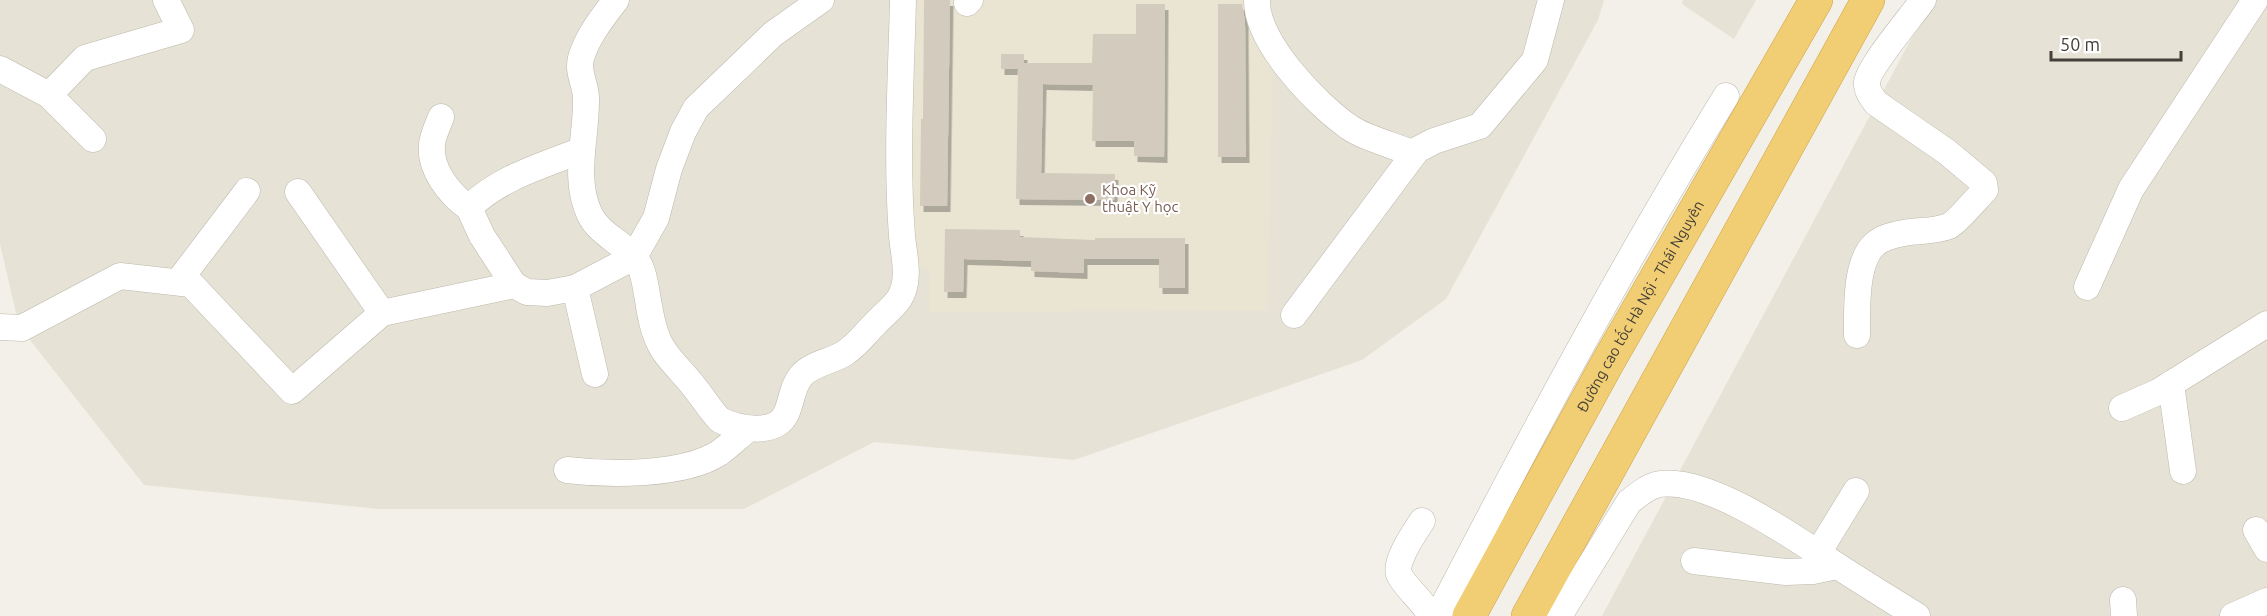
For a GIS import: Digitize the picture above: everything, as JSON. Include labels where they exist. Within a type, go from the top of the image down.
[{"type":"highway","name":"Đường cao tốc Hà Nội - Thái Nguyên","points":[[1469,616],[1608,362],[1816,0]]},
{"type":"highway","points":[[1528,616],[1868,0]]},
{"type":"street","points":[[49,94],[85,58],[181,30],[166,0]]},
{"type":"street","points":[[616,0],[601,19],[585,47],[581,60],[580,72],[586,100],[581,172],[583,192],[590,215],[598,227],[634,257],[642,271],[648,308],[659,343],[720,420],[748,429],[779,423],[785,415],[797,381],[804,372],[843,354],[859,343],[902,293],[906,272],[902,237],[899,159],[903,0]]},
{"type":"street","points":[[441,117],[432,144],[435,163],[446,186],[458,200],[469,208],[482,236],[514,285],[527,292],[547,293],[575,288],[634,257],[656,218],[669,169],[683,132],[696,108],[772,34],[821,0]]},
{"type":"street","points":[[1257,0],[1256,9],[1274,49],[1298,82],[1350,128],[1414,154]]},
{"type":"street","points":[[1294,315],[1414,154],[1434,141],[1480,126],[1535,60],[1551,0]]},
{"type":"street","points":[[1857,335],[1857,301],[1863,265],[1873,245],[1887,237],[1907,232],[1930,232],[1952,225],[1985,190],[1984,183],[1947,152],[1876,103],[1868,93],[1867,82],[1878,61],[1923,0]]},
{"type":"street","points":[[2086,287],[2131,189],[2255,0]]},
{"type":"street","points":[[0,69],[49,94],[93,139]]},
{"type":"street","points":[[1438,616],[1528,443],[1620,276],[1726,96]]},
{"type":"street","points":[[469,208],[494,189],[525,173],[582,150]]},
{"type":"street","points":[[178,282],[247,191]]},
{"type":"street","points":[[298,192],[382,313]]},
{"type":"street","points":[[0,327],[22,328],[120,276],[191,284],[292,392],[382,313],[514,285]]},
{"type":"street","points":[[575,288],[594,374]]},
{"type":"street","points":[[2122,408],[2158,392],[2267,324]]},
{"type":"street","points":[[2171,384],[2183,471]]},
{"type":"street","points":[[567,470],[590,473],[645,472],[686,465],[717,454],[748,429]]},
{"type":"street","points":[[1559,616],[1629,502],[1644,490],[1659,484],[1700,488],[1768,520],[1917,616]]},
{"type":"street","points":[[1694,561],[1786,572],[1813,571],[1828,559],[1856,491]]},
{"type":"street","points":[[1422,521],[1398,566],[1399,574],[1424,603],[1431,616]]},
{"type":"street","points":[[2233,616],[2267,601]]},
{"type":"shaded area","points":[[0,0],[1604,0],[1598,20],[1446,299],[1362,360],[1074,460],[874,442],[744,509],[379,509],[144,485],[19,326],[0,244]]},
{"type":"shaded area","name":"Khoa Kỹ thuật Y học","points":[[909,0],[1249,0],[1273,57],[1267,310],[929,312],[930,269],[912,268]]},
{"type":"shaded area","points":[[1683,0],[1756,0],[1734,39],[1682,4]]},
{"type":"shaded area","points":[[1932,0],[2267,0],[2267,616],[1602,616]]},
{"type":"building","points":[[924,0],[950,0],[947,206],[920,206]]},
{"type":"building","points":[[1136,4],[1165,4],[1164,157],[1134,156],[1134,141],[1092,141],[1093,85],[1043,84],[1041,173],[1115,174],[1114,200],[1016,199],[1018,69],[1001,69],[1001,54],[1024,54],[1024,63],[1092,63],[1093,34],[1136,34]]},
{"type":"building","points":[[1218,4],[1242,4],[1245,22],[1246,157],[1218,157]]},
{"type":"building","points":[[945,229],[1020,230],[1020,237],[1095,240],[1095,238],[1185,238],[1185,288],[1159,288],[1159,259],[1084,259],[1084,273],[1031,271],[1031,261],[964,259],[963,292],[944,292]]},
{"type":"place","name":"Khoa Kỹ thuật Y học","points":[[1090,199]]}]
